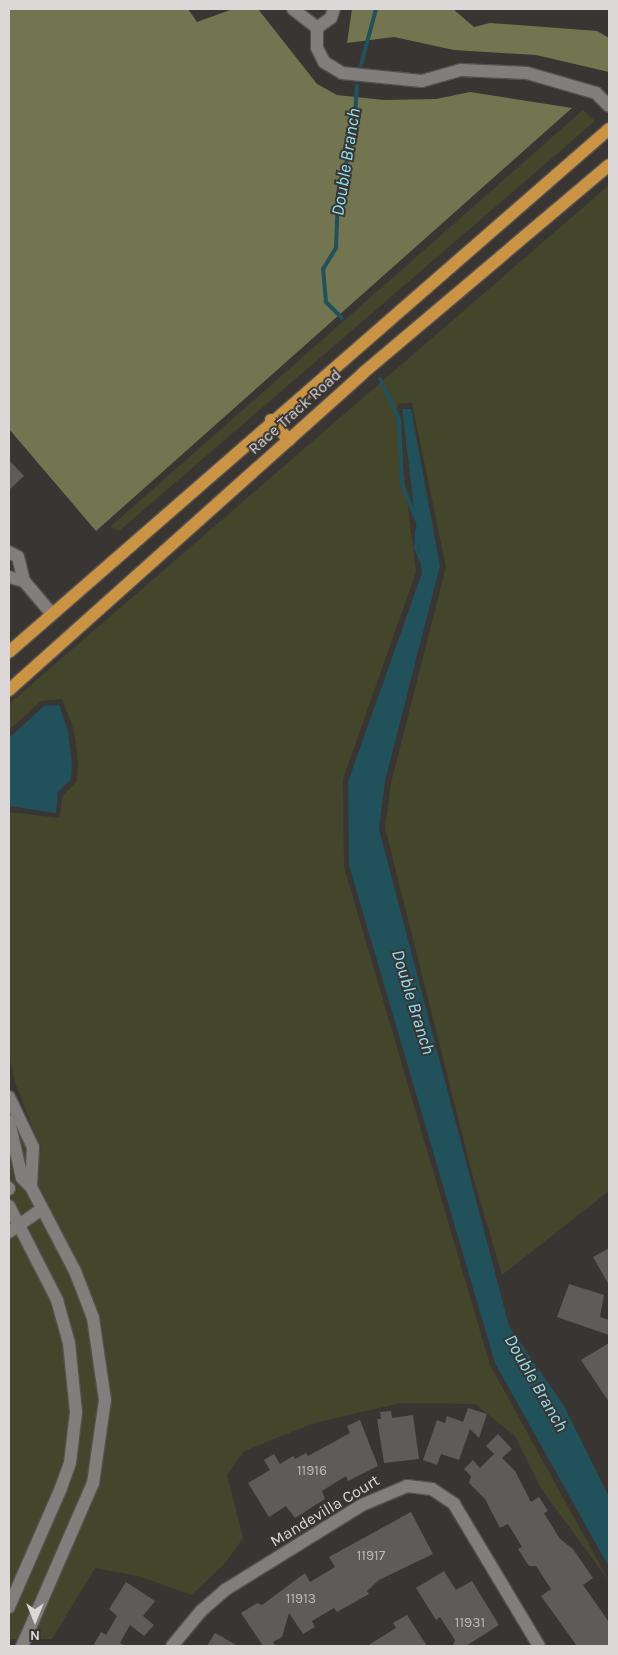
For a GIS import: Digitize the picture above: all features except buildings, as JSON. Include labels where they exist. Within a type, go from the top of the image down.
[{"type":"main road","name":"Race Track Road","points":[[9,652],[348,352],[609,129]]},
{"type":"main road","name":"Race Track Road","points":[[9,690],[363,374],[609,165]]},
{"type":"main road","points":[[271,420],[289,440]]},
{"type":"street","points":[[293,9],[317,28],[318,48],[324,62],[342,73],[422,81],[461,70],[527,73],[596,93],[609,106]]},
{"type":"street","points":[[317,28],[331,18],[334,9]]},
{"type":"street","points":[[9,552],[18,557],[24,581],[52,614]]},
{"type":"street","points":[[9,578],[24,581]]},
{"type":"street","points":[[9,1097],[33,1147],[32,1187],[41,1210],[75,1271],[93,1318],[104,1400],[93,1483],[22,1646]]},
{"type":"street","points":[[9,1121],[22,1178],[32,1187]]},
{"type":"street","points":[[9,1206],[13,1230],[58,1300],[70,1343],[76,1412],[70,1463],[9,1607]]},
{"type":"street","points":[[13,1230],[41,1210]]},
{"type":"street","name":"Mandevilla Court","points":[[173,1646],[184,1629],[225,1590],[362,1505],[396,1487],[420,1486],[454,1504],[539,1646]]},
{"type":"green space","points":[[9,9],[188,9],[197,22],[233,9],[258,9],[317,84],[337,95],[384,100],[436,99],[470,92],[572,108],[96,531],[9,429]]},
{"type":"green space","points":[[352,9],[453,9],[474,27],[490,23],[597,31],[609,38],[609,72],[536,55],[454,50],[394,37],[347,43]]},
{"type":"green space","points":[[583,110],[595,121],[119,531],[110,527]]},
{"type":"green space","points":[[609,185],[609,1191],[502,1275],[472,1173],[385,828],[391,783],[446,567],[412,403],[398,404],[396,410],[416,572],[343,779],[344,867],[490,1365],[609,1581],[542,1490],[515,1436],[475,1404],[401,1403],[314,1423],[244,1451],[227,1475],[243,1538],[226,1562],[192,1595],[138,1576],[95,1568],[52,1639],[9,1639],[9,1152],[11,1160],[23,1156],[17,1126],[29,1156],[41,1150],[15,1082],[9,1056],[9,812],[59,818],[63,795],[77,781],[78,764],[74,730],[62,699],[41,701],[9,730],[9,704]]},
{"type":"water","points":[[402,409],[411,409],[440,566],[385,781],[379,829],[509,1326],[564,1406],[609,1497],[609,1567],[495,1363],[349,865],[348,782],[422,573]]},
{"type":"water","points":[[59,705],[68,731],[72,764],[71,779],[58,792],[56,813],[9,806],[9,738],[44,706]]},
{"type":"waterway","name":"Double Branch","points":[[361,65],[376,9]]},
{"type":"waterway","name":"Double Branch","points":[[342,318],[326,302],[323,269],[336,248],[338,197],[354,131],[357,86]]},
{"type":"waterway","name":"Double Branch","points":[[380,379],[399,419],[402,484],[416,519]]},
{"type":"waterway","name":"Double Branch","points":[[417,531],[416,548],[421,560]]}]
